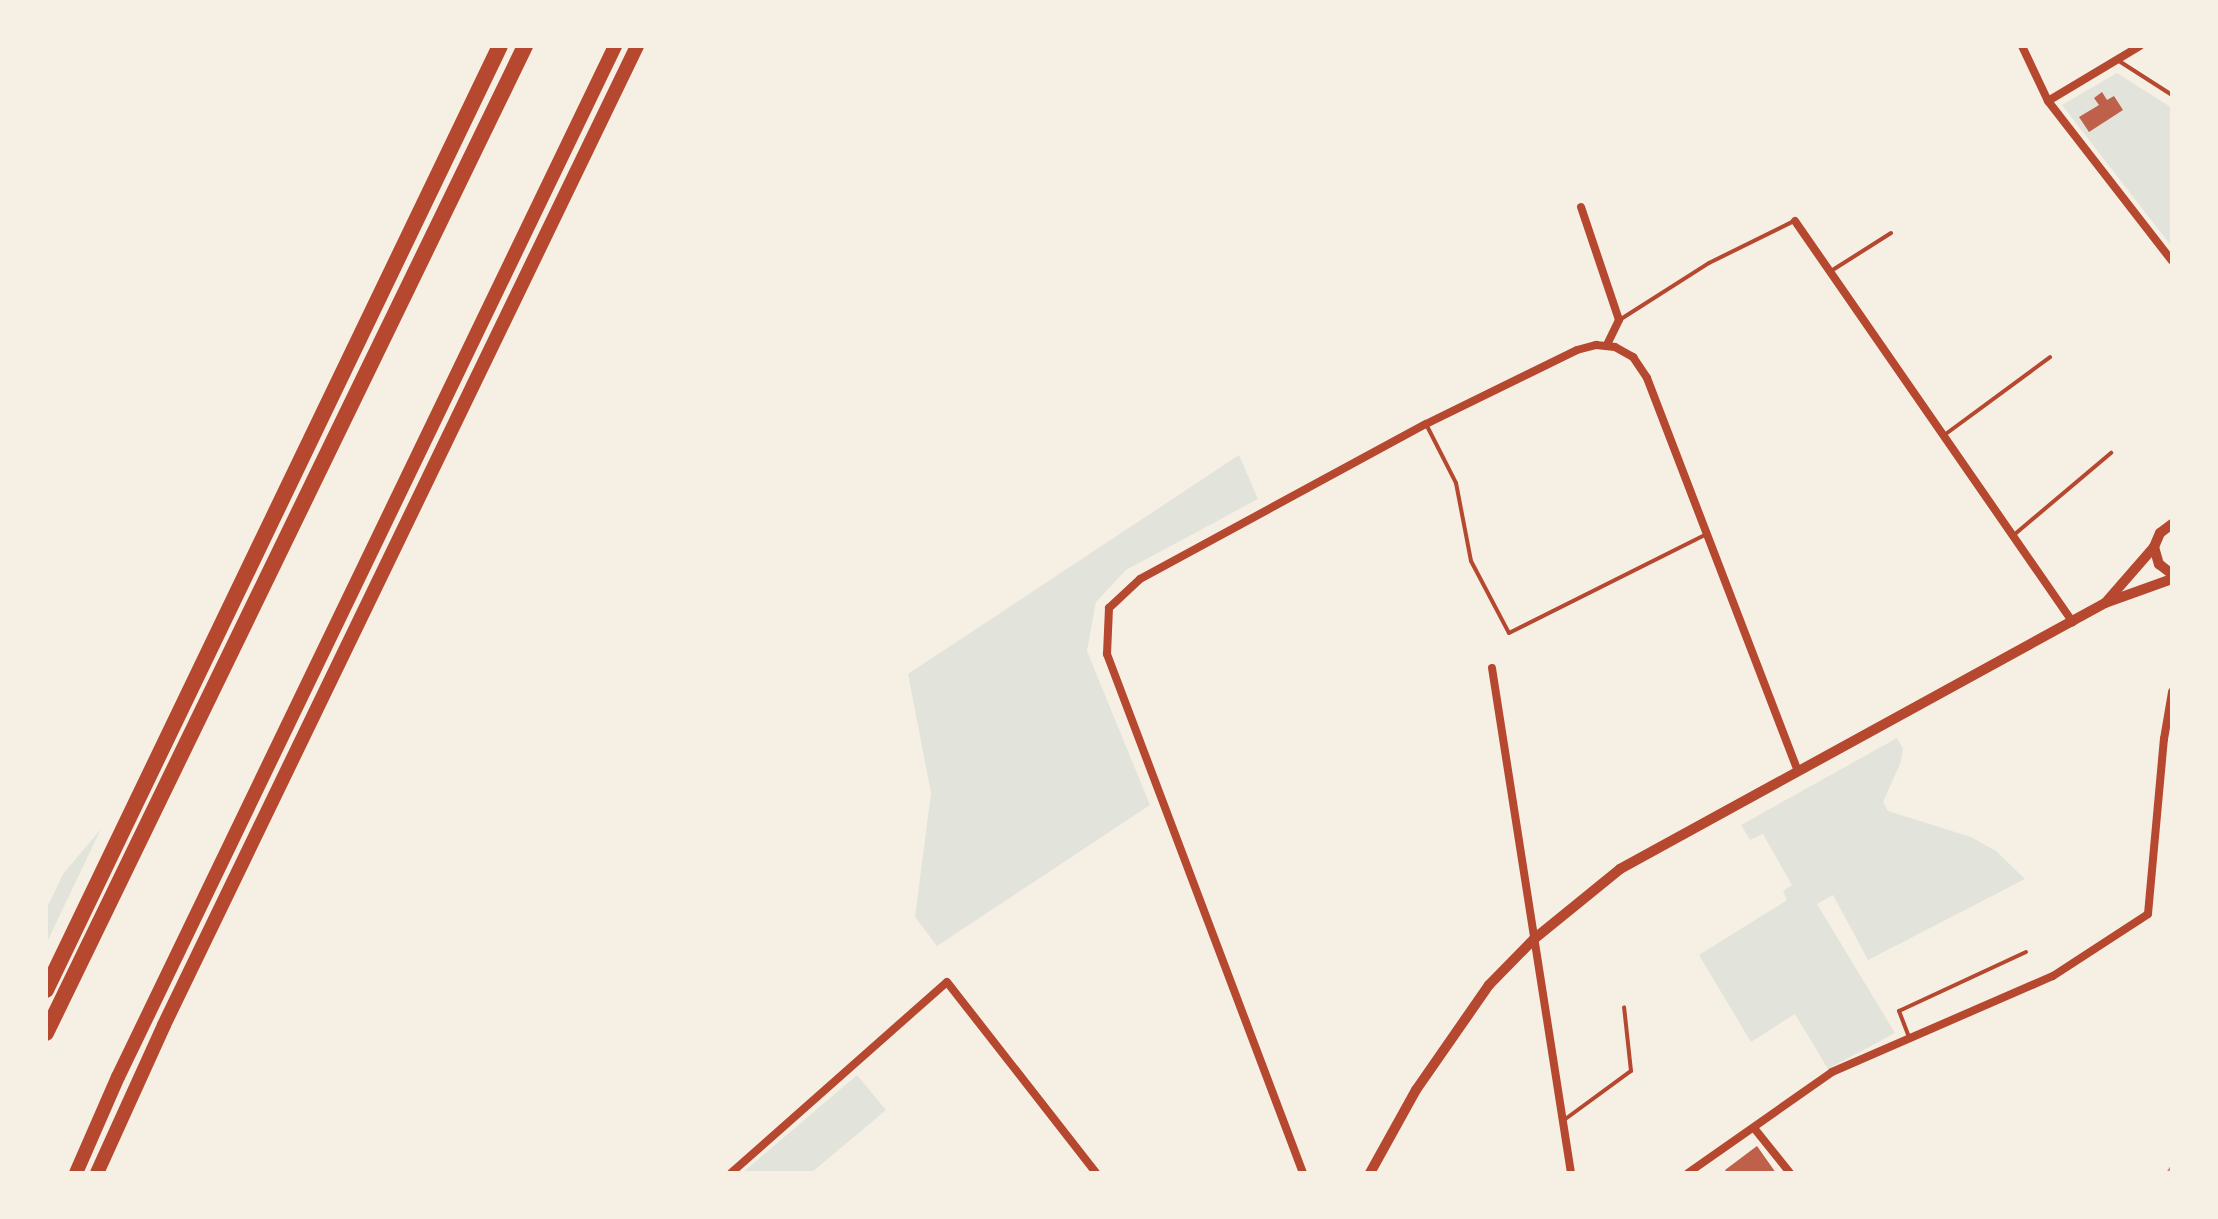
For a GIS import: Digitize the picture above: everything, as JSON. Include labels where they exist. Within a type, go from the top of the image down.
[{"type":"highway","points":[[46,990],[500,46]]},
{"type":"highway","points":[[46,1033],[525,46]]},
{"type":"highway","points":[[596,84],[608,46]]},
{"type":"highway","points":[[76,1173],[118,1077],[615,46]]},
{"type":"highway","points":[[97,1173],[164,1025],[637,46]]},
{"type":"street","points":[[2022,46],[2048,101],[2172,261]]},
{"type":"street","points":[[2048,101],[2140,46]]},
{"type":"street","points":[[1581,207],[1619,320],[1607,345]]},
{"type":"street","points":[[1795,221],[2073,622]]},
{"type":"street","points":[[1303,1173],[1107,654],[1109,608],[1140,579],[1426,424],[1577,350],[1607,345],[1627,353],[1641,366],[1797,769]]},
{"type":"street","points":[[2105,603],[2154,547],[2160,533],[2172,524]]},
{"type":"street","points":[[1370,1173],[1416,1090],[1489,985],[1534,939],[1620,869],[1797,769],[2105,603],[2172,576],[2159,564],[2154,547]]},
{"type":"street","points":[[1492,668],[1571,1173]]},
{"type":"street","points":[[1688,1173],[1832,1072],[2053,976],[2148,914],[2163,750],[2172,692]]},
{"type":"street","points":[[731,1173],[947,982],[1096,1173]]},
{"type":"street","points":[[1754,1128],[1790,1173]]},
{"type":"lane","points":[[2117,60],[2172,95]]},
{"type":"lane","points":[[1619,320],[1709,263],[1795,221]]},
{"type":"lane","points":[[1829,272],[1891,233]]},
{"type":"lane","points":[[1943,436],[2050,357]]},
{"type":"lane","points":[[1426,424],[1456,483],[1471,561],[1509,633],[1707,534]]},
{"type":"lane","points":[[2012,536],[2111,453]]},
{"type":"lane","points":[[1909,1039],[1899,1011],[2026,952]]},
{"type":"lane","points":[[1564,1120],[1631,1071],[1624,1007]]},
{"type":"shaded area","points":[[2117,73],[2172,108],[2172,247],[2062,105]]},
{"type":"shaded area","points":[[1239,455],[1258,499],[1126,570],[1096,602],[1087,651],[1150,805],[937,946],[915,917],[931,793],[908,674]]},
{"type":"shaded area","points":[[1897,738],[1903,749],[1900,764],[1883,802],[1888,811],[1971,837],[1996,851],[2025,879],[1868,960],[1833,895],[1817,904],[1895,1033],[1828,1069],[1795,1014],[1751,1042],[1699,955],[1787,900],[1783,891],[1792,885],[1763,834],[1750,840],[1741,825]]},
{"type":"shaded area","points":[[101,829],[46,944],[46,910],[63,874]]},
{"type":"shaded area","points":[[857,1075],[886,1110],[811,1173],[742,1173]]},
{"type":"building","points":[[2102,92],[2107,100],[2114,96],[2123,110],[2089,132],[2079,117],[2099,105],[2094,98]]},
{"type":"building","points":[[1757,1146],[1776,1173],[1727,1173],[1725,1170]]},
{"type":"railway","points":[[2168,1173],[2172,1167]]}]
